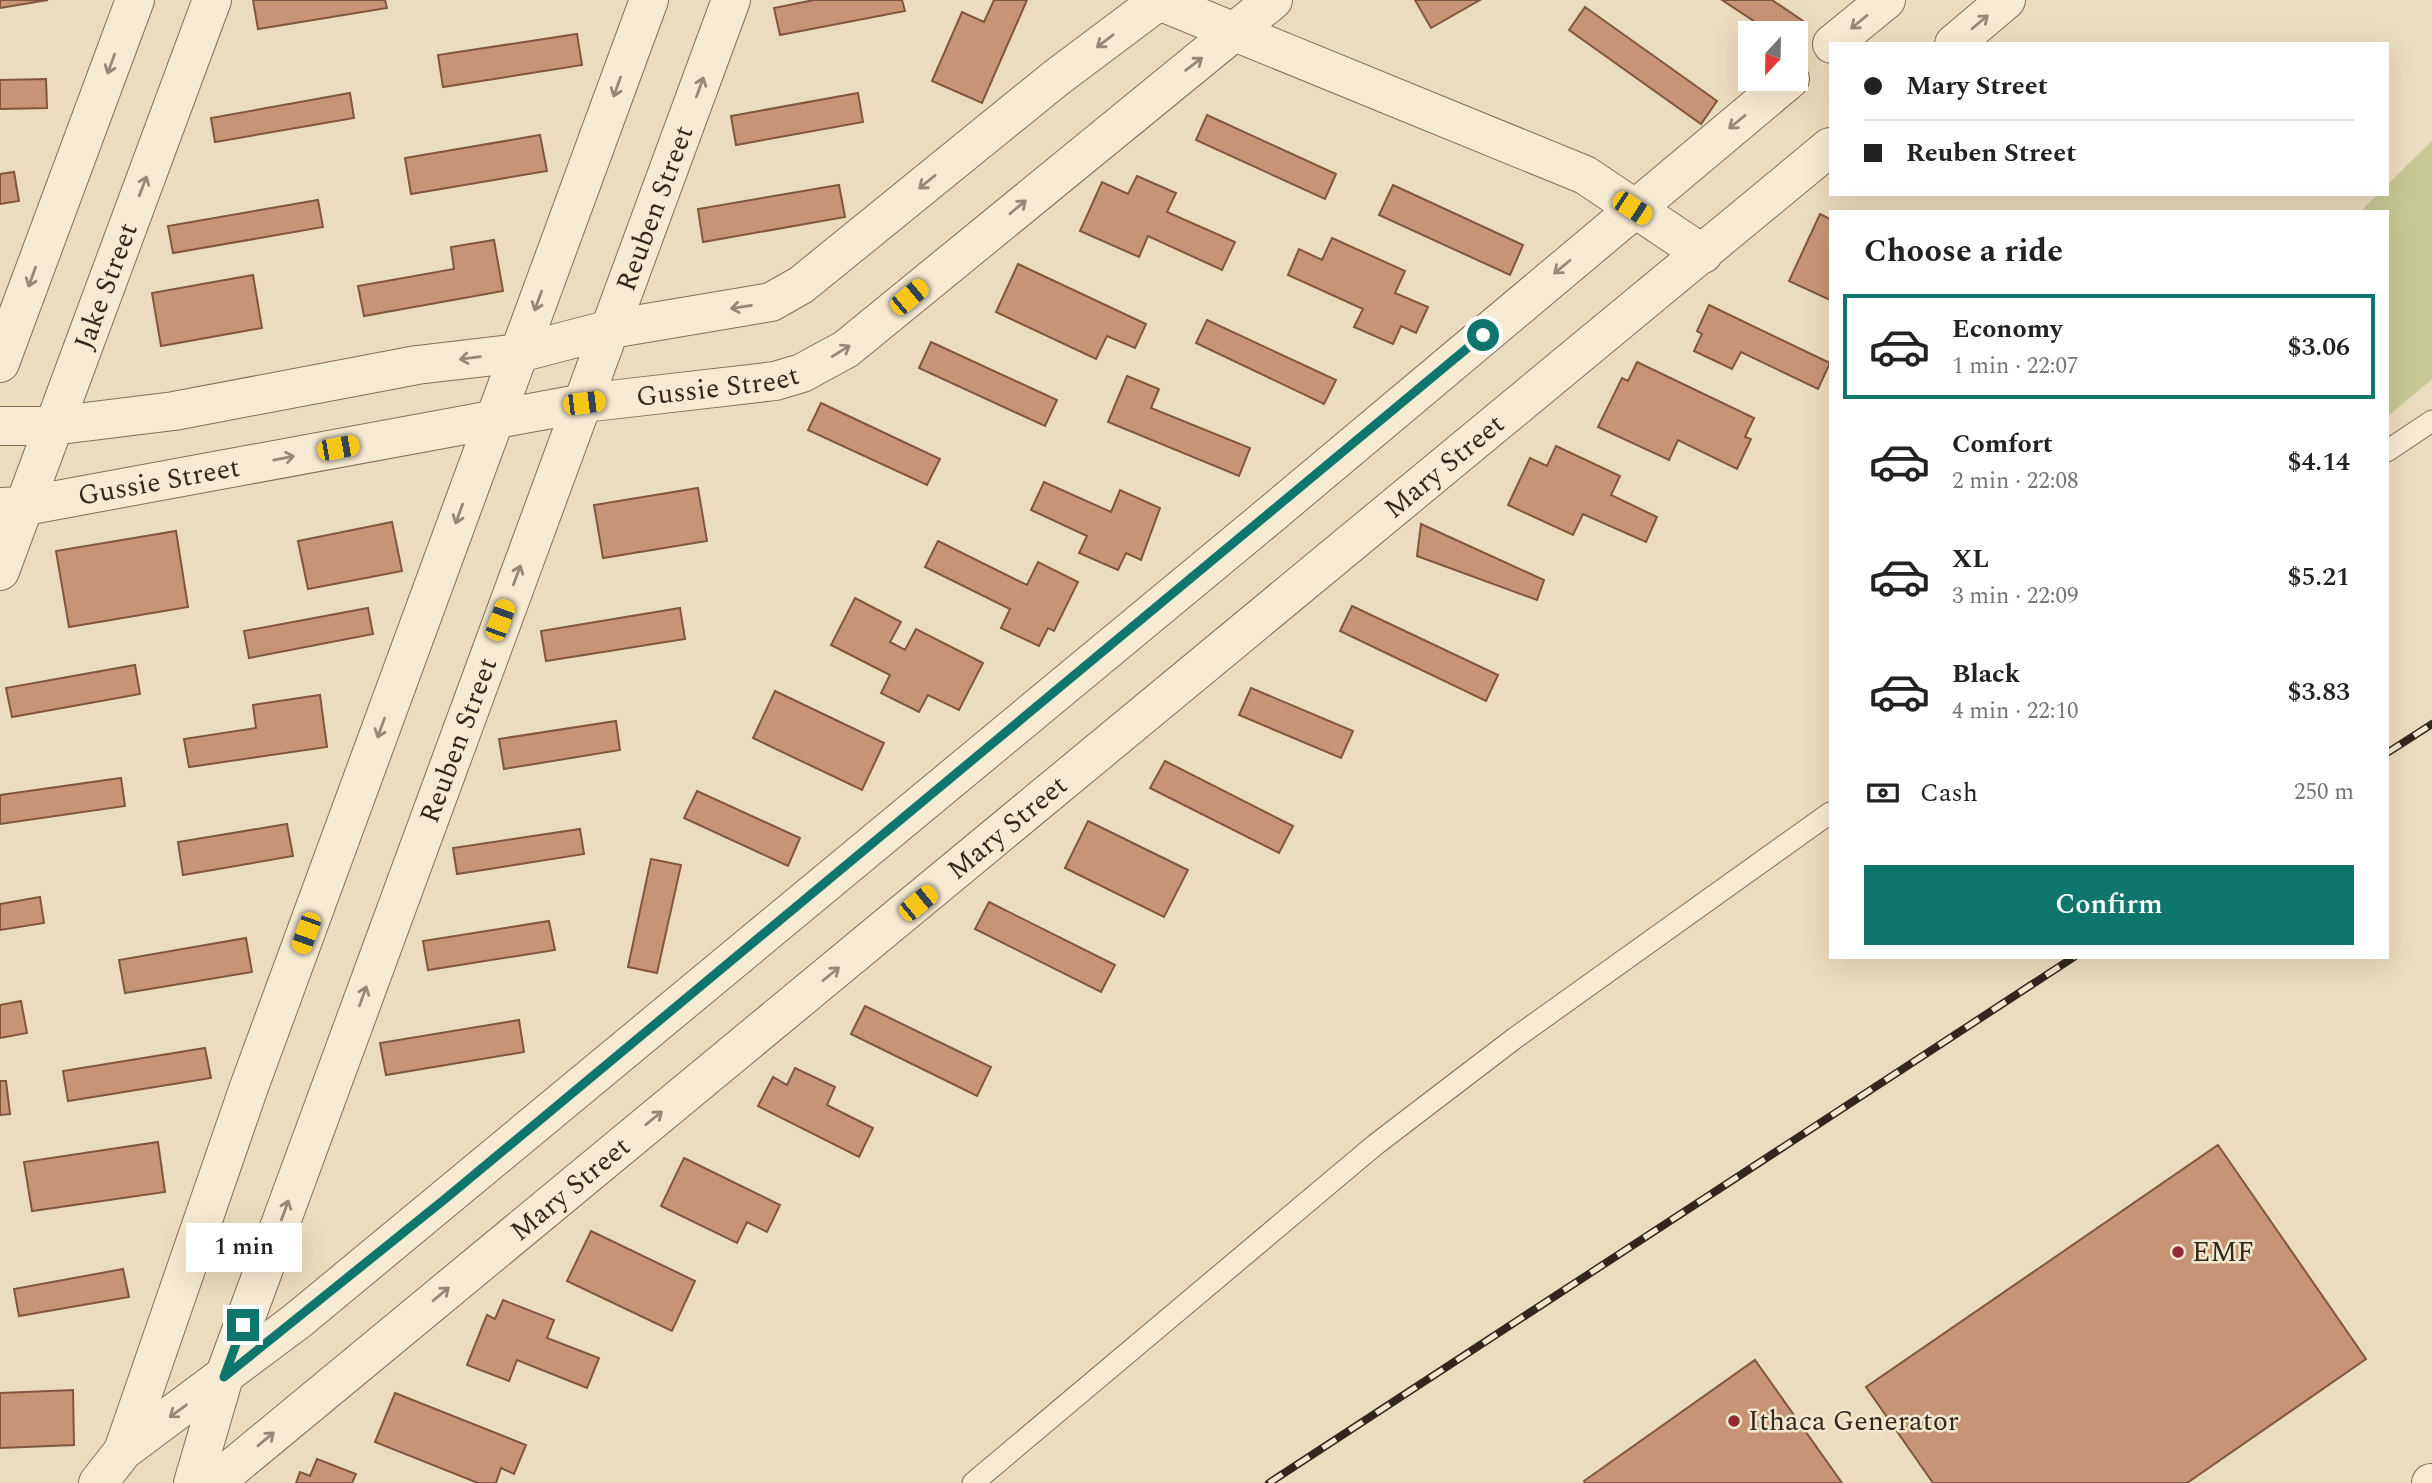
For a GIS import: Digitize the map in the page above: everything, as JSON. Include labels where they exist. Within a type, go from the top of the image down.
[{"type":"street","points":[[0,363],[135,0]]},
{"type":"street","name":"Jake Street","points":[[0,571],[12,507],[52,426],[212,0]]},
{"type":"street","points":[[123,1451],[249,1087],[649,0]]},
{"type":"street","name":"Reuben Street","points":[[193,1483],[224,1377],[731,0]]},
{"type":"street","name":"Gussie Street","points":[[12,507],[584,403],[775,380],[802,373],[846,349],[1160,89],[1238,32],[1273,0]]},
{"type":"street","points":[[1834,42],[1886,0]]},
{"type":"street","points":[[1956,42],[2006,0]]},
{"type":"street","points":[[0,426],[52,426],[174,411],[417,365],[519,353],[611,329],[771,302],[791,290],[1056,78],[1159,1],[1586,175],[1703,254]]},
{"type":"street","points":[[1808,64],[1829,46]]},
{"type":"street","points":[[98,1483],[123,1451],[308,1312],[1775,91]]},
{"type":"street","name":"Mary Street","points":[[214,1483],[1829,148]]},
{"type":"lane","points":[[2389,450],[2432,421]]},
{"type":"lane","points":[[973,1483],[1375,1145],[1515,1038],[1829,814]]},
{"type":"green space","points":[[2432,141],[2432,379],[2389,415],[2389,210],[2362,210],[2376,196],[2389,196],[2389,183]]},
{"type":"building","points":[[0,0],[48,0],[0,8]]},
{"type":"building","points":[[253,0],[385,0],[387,8],[258,29]]},
{"type":"building","points":[[814,0],[902,0],[905,11],[780,35],[774,8]]},
{"type":"building","points":[[994,0],[1027,0],[982,103],[932,81],[962,12],[984,22]]},
{"type":"building","points":[[1415,0],[1480,0],[1431,28]]},
{"type":"building","points":[[1722,0],[1772,0],[1803,21],[1754,21]]},
{"type":"building","points":[[1585,7],[1717,101],[1701,124],[1569,30]]},
{"type":"building","points":[[577,34],[582,65],[443,87],[438,55]]},
{"type":"building","points":[[46,79],[47,108],[0,109],[0,80]]},
{"type":"building","points":[[350,93],[354,118],[215,142],[211,118]]},
{"type":"building","points":[[858,93],[863,122],[736,145],[731,116]]},
{"type":"building","points":[[1207,115],[1336,174],[1325,199],[1196,140]]},
{"type":"building","points":[[540,135],[547,171],[411,194],[405,158]]},
{"type":"building","points":[[14,172],[19,201],[0,204],[0,174]]},
{"type":"building","points":[[1137,176],[1176,193],[1167,212],[1235,242],[1222,270],[1148,236],[1139,257],[1080,231],[1102,182],[1128,194]]},
{"type":"building","points":[[839,185],[845,217],[703,242],[698,209]]},
{"type":"building","points":[[1393,185],[1523,245],[1510,275],[1379,215]]},
{"type":"building","points":[[318,200],[323,227],[173,253],[168,226]]},
{"type":"building","points":[[1820,214],[1829,218],[1829,300],[1789,281]]},
{"type":"building","points":[[1332,238],[1405,271],[1395,293],[1428,307],[1416,333],[1401,326],[1393,344],[1354,327],[1363,309],[1288,275],[1299,249],[1322,260]]},
{"type":"building","points":[[494,240],[503,291],[364,316],[358,286],[454,269],[451,247]]},
{"type":"building","points":[[1018,264],[1146,324],[1135,348],[1107,336],[1096,359],[996,312]]},
{"type":"building","points":[[253,275],[262,328],[161,346],[152,293]]},
{"type":"building","points":[[1709,305],[1829,363],[1829,365],[1818,389],[1741,352],[1732,369],[1694,351],[1702,334],[1697,331]]},
{"type":"building","points":[[1207,320],[1336,380],[1324,404],[1196,343]]},
{"type":"building","points":[[931,342],[1057,400],[1045,426],[919,368]]},
{"type":"building","points":[[1637,362],[1754,418],[1745,437],[1751,439],[1737,469],[1678,440],[1669,460],[1598,427],[1622,378],[1628,381]]},
{"type":"building","points":[[1127,376],[1159,389],[1151,408],[1250,448],[1239,476],[1108,422]]},
{"type":"building","points":[[821,403],[940,459],[927,485],[808,430]]},
{"type":"building","points":[[1556,446],[1620,476],[1611,495],[1657,517],[1646,542],[1583,514],[1573,535],[1508,505],[1530,458],[1547,466]]},
{"type":"building","points":[[1044,482],[1111,512],[1120,490],[1160,508],[1141,560],[1126,553],[1118,570],[1079,553],[1087,536],[1031,510]]},
{"type":"building","points":[[698,488],[707,541],[603,558],[594,505]]},
{"type":"building","points":[[392,522],[402,571],[308,589],[298,541]]},
{"type":"building","points":[[1421,524],[1544,580],[1537,600],[1417,556]]},
{"type":"building","points":[[176,531],[188,607],[69,627],[56,551]]},
{"type":"building","points":[[938,541],[1027,585],[1038,562],[1078,582],[1054,631],[1048,628],[1039,646],[1001,628],[1010,609],[925,567]]},
{"type":"building","points":[[855,598],[901,622],[890,642],[905,650],[916,629],[983,663],[959,710],[928,695],[919,712],[881,693],[890,675],[831,645]]},
{"type":"building","points":[[1352,606],[1498,675],[1486,701],[1340,631]]},
{"type":"building","points":[[368,608],[373,634],[249,658],[244,631]]},
{"type":"building","points":[[680,608],[685,639],[546,661],[541,631]]},
{"type":"building","points":[[135,665],[140,694],[12,717],[6,688]]},
{"type":"building","points":[[1251,688],[1353,731],[1341,758],[1239,715]]},
{"type":"building","points":[[775,691],[884,743],[862,790],[753,738]]},
{"type":"building","points":[[320,695],[327,747],[189,767],[184,739],[256,728],[253,705]]},
{"type":"building","points":[[616,721],[620,750],[504,769],[499,739]]},
{"type":"building","points":[[1165,761],[1293,826],[1279,853],[1150,788]]},
{"type":"building","points":[[121,778],[125,806],[0,824],[0,795]]},
{"type":"building","points":[[697,791],[800,838],[788,866],[684,818]]},
{"type":"building","points":[[1088,821],[1188,870],[1164,917],[1065,868]]},
{"type":"building","points":[[287,824],[293,856],[183,875],[178,842]]},
{"type":"building","points":[[580,829],[584,854],[457,874],[453,848]]},
{"type":"building","points":[[651,859],[681,865],[657,973],[628,967]]},
{"type":"building","points":[[40,897],[44,923],[0,930],[0,904]]},
{"type":"building","points":[[989,902],[1115,965],[1101,992],[975,929]]},
{"type":"building","points":[[549,921],[555,950],[428,970],[423,941]]},
{"type":"building","points":[[246,938],[252,972],[125,993],[119,960]]},
{"type":"building","points":[[21,1001],[27,1033],[0,1038],[0,1005]]},
{"type":"building","points":[[865,1006],[991,1067],[977,1096],[851,1034]]},
{"type":"building","points":[[519,1020],[524,1052],[386,1075],[380,1043]]},
{"type":"building","points":[[205,1048],[211,1078],[68,1101],[63,1071]]},
{"type":"building","points":[[795,1068],[835,1087],[827,1105],[873,1128],[859,1157],[758,1106],[773,1077],[787,1085]]},
{"type":"building","points":[[0,1081],[6,1081],[10,1114],[0,1115]]},
{"type":"building","points":[[158,1142],[165,1192],[32,1211],[24,1162]]},
{"type":"building","name":"EMF","points":[[2218,1145],[2366,1359],[2187,1483],[1933,1483],[1866,1387]]},
{"type":"building","points":[[684,1158],[780,1205],[767,1232],[747,1222],[737,1243],[661,1206]]},
{"type":"building","points":[[591,1231],[695,1281],[672,1331],[567,1281]]},
{"type":"building","points":[[123,1269],[129,1297],[19,1316],[14,1289]]},
{"type":"building","points":[[503,1300],[554,1320],[547,1338],[599,1358],[587,1388],[517,1360],[509,1381],[467,1365],[487,1315],[495,1319]]},
{"type":"building","name":"Ithaca Generator","points":[[1755,1360],[1842,1483],[1585,1483],[1584,1481]]},
{"type":"building","points":[[73,1390],[74,1445],[0,1448],[0,1393]]},
{"type":"building","points":[[395,1393],[526,1445],[514,1474],[501,1468],[496,1483],[478,1483],[375,1442]]},
{"type":"building","points":[[317,1459],[356,1474],[352,1483],[296,1483],[300,1472],[310,1476]]},
{"type":"railway","points":[[2389,752],[2432,724]]},
{"type":"railway","points":[[1269,1483],[2071,959]]},
{"type":"place","name":"EMF","points":[[2178,1252]]},
{"type":"place","name":"Ithaca Generator","points":[[1734,1421]]},
{"type":"route","points":[[243,1325],[224,1377],[297,1321],[445,1199],[1483,335]]}]
